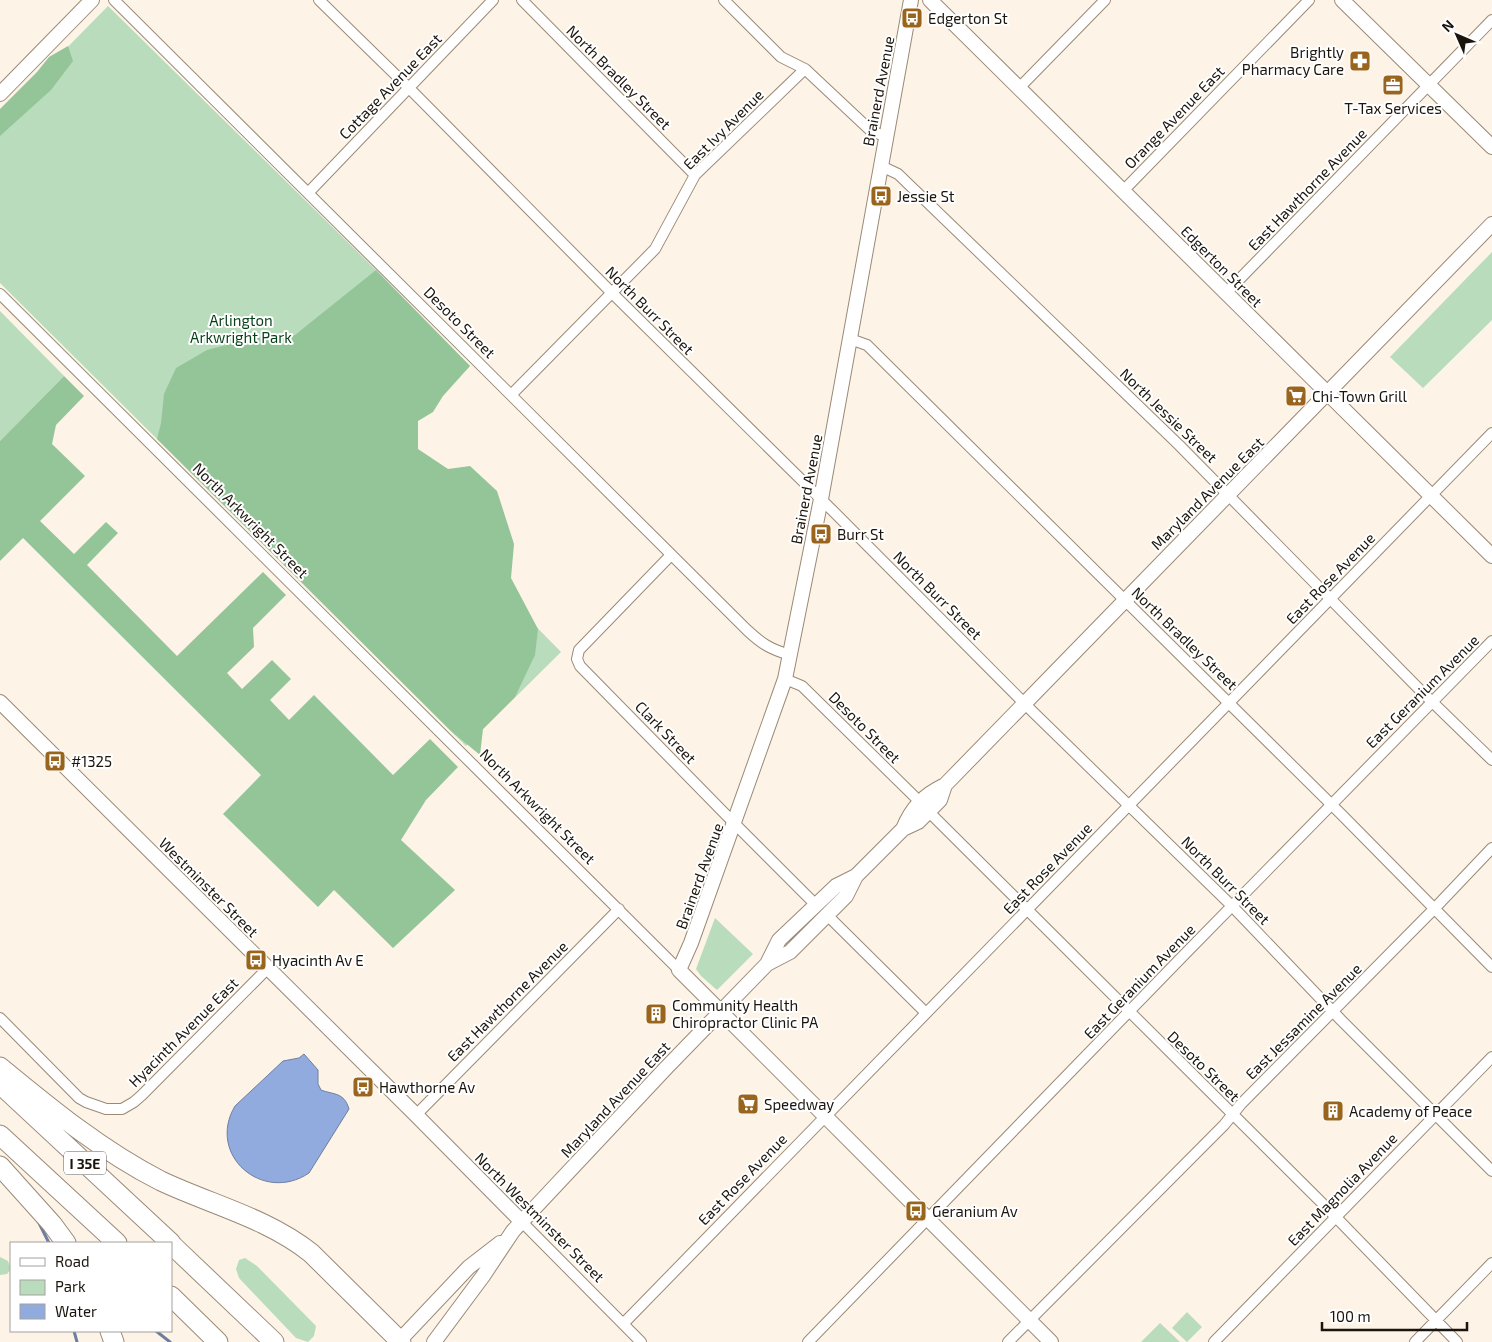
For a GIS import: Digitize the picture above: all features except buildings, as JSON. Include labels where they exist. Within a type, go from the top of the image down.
[{"type":"highway","points":[[0,1067],[58,1115],[132,1164],[185,1191],[225,1206],[277,1230],[296,1242],[318,1259],[400,1342]]},
{"type":"highway","name":"I 35E","points":[[0,1084],[169,1242]]},
{"type":"highway","name":"I 35E","points":[[0,1135],[116,1242]]},
{"type":"highway","points":[[0,1166],[52,1224],[65,1242]]},
{"type":"highway","name":"I 35E","points":[[172,1245],[274,1342]]},
{"type":"highway","points":[[172,1297],[218,1342]]},
{"type":"street","points":[[0,94],[92,0]]},
{"type":"street","name":"Desoto Street","points":[[114,0],[512,394],[760,643],[771,650],[790,656]]},
{"type":"street","name":"North Burr Street","points":[[319,0],[1024,703],[1232,906],[1333,1012],[1492,1171]]},
{"type":"street","name":"Cottage Avenue East","points":[[308,192],[493,0]]},
{"type":"street","name":"North Bradley Street","points":[[522,0],[695,175]]},
{"type":"street","points":[[724,0],[781,57],[805,69],[870,130],[886,137]]},
{"type":"street","name":"Brainerd Avenue","points":[[678,970],[691,943],[735,824],[785,679],[821,499],[880,166],[912,0]]},
{"type":"street","name":"Edgerton Street","points":[[930,0],[1492,556]]},
{"type":"street","points":[[1019,88],[1105,0]]},
{"type":"street","name":"Orange Avenue East","points":[[1123,191],[1309,0]]},
{"type":"street","points":[[1342,0],[1492,147]]},
{"type":"street","name":"East Hawthorne Avenue","points":[[1226,293],[1492,20]]},
{"type":"street","name":"East Ivy Avenue","points":[[512,394],[654,248],[695,175],[805,69]]},
{"type":"street","name":"North Jessie Street","points":[[880,166],[898,174],[1229,495],[1330,600],[1492,760]]},
{"type":"street","name":"Maryland Avenue East","points":[[767,964],[790,952],[846,896],[856,876],[902,829],[918,822],[924,807],[940,800],[945,784],[1492,224]]},
{"type":"street","name":"North Arkwright Street","points":[[0,294],[619,909],[824,1117],[1051,1342]]},
{"type":"street","name":"North Bradley Street","points":[[850,339],[867,345],[1331,804],[1492,967]]},
{"type":"street","name":"East Rose Avenue","points":[[623,1324],[1492,433]]},
{"type":"street","name":"Clark Street","points":[[672,555],[579,650],[577,659],[580,666],[816,905]]},
{"type":"street","name":"East Geranium Avenue","points":[[808,1342],[1492,641]]},
{"type":"street","name":"Desoto Street","points":[[785,679],[802,686],[1335,1217],[1457,1342]]},
{"type":"street","name":"Westminster Street","points":[[0,702],[416,1115]]},
{"type":"street","name":"East Jessamine Avenue","points":[[1008,1342],[1030,1322],[1233,1115],[1241,1104],[1492,848]]},
{"type":"street","name":"Maryland Avenue East","points":[[509,1236],[767,964],[779,940],[836,886],[856,876]]},
{"type":"street","name":"East Hawthorne Avenue","points":[[416,1115],[619,909]]},
{"type":"street","points":[[827,915],[926,1013]]},
{"type":"street","name":"Hyacinth Avenue East","points":[[0,1018],[79,1098],[92,1105],[114,1110],[128,1106],[142,1095],[268,968]]},
{"type":"street","name":"East Magnolia Avenue","points":[[1214,1342],[1492,1057]]},
{"type":"street","name":"North Westminster Street","points":[[416,1115],[641,1342]]},
{"type":"street","points":[[400,1342],[469,1267],[509,1236]]},
{"type":"street","points":[[434,1342],[483,1276],[509,1236]]},
{"type":"street","points":[[1415,1342],[1492,1263]]},
{"type":"green space","name":"Arlington Arkwright Park","points":[[108,6],[376,270],[470,366],[412,423],[380,468],[561,652],[466,746],[0,283],[0,116]]},
{"type":"green space","points":[[68,46],[73,61],[51,90],[0,136],[0,109],[37,72],[49,57]]},
{"type":"green space","points":[[1492,252],[1492,320],[1423,388],[1390,357]]},
{"type":"green space","points":[[376,270],[470,366],[443,396],[433,412],[418,421],[418,449],[448,469],[470,466],[497,491],[514,544],[511,578],[538,629],[535,655],[515,697],[483,729],[480,755],[452,732],[157,439],[164,394],[176,368],[207,350],[253,338],[295,335]]},
{"type":"green space","points":[[0,311],[64,376],[0,441]]},
{"type":"green space","points":[[64,376],[84,396],[56,425],[52,444],[85,476],[40,521],[74,554],[106,522],[118,533],[87,565],[177,656],[263,572],[286,595],[253,628],[254,647],[227,673],[242,689],[272,660],[291,679],[270,700],[289,720],[314,695],[393,775],[430,739],[458,767],[426,800],[401,840],[455,890],[393,948],[334,890],[318,907],[223,814],[261,775],[23,538],[0,561],[0,441]]},
{"type":"green space","points":[[715,918],[753,954],[717,990],[696,969]]},
{"type":"green space","points":[[0,1257],[8,1261],[10,1270],[7,1274],[0,1275]]},
{"type":"green space","points":[[245,1258],[257,1266],[316,1326],[314,1336],[308,1342],[296,1338],[239,1278],[236,1269],[239,1260]]},
{"type":"green space","points":[[1187,1312],[1202,1327],[1187,1342],[1172,1328]]},
{"type":"green space","points":[[1160,1323],[1180,1342],[1141,1342]]},
{"type":"water","points":[[304,1054],[318,1070],[318,1084],[321,1090],[341,1097],[349,1109],[309,1173],[291,1181],[274,1182],[258,1178],[244,1170],[234,1157],[228,1142],[228,1124],[235,1106],[283,1061],[299,1058]]},
{"type":"waterway","points":[[38,1221],[48,1242]]},
{"type":"waterway","points":[[74,1332],[77,1342]]},
{"type":"waterway","points":[[157,1332],[170,1342]]},
{"type":"place","name":"Edgerton St","points":[[912,18]]},
{"type":"place","name":"Brightly Pharmacy Care","points":[[1360,61]]},
{"type":"place","name":"T-Tax Services","points":[[1393,85]]},
{"type":"place","name":"Jessie St","points":[[881,196]]},
{"type":"place","name":"Chi-Town Grill","points":[[1296,396]]},
{"type":"place","name":"Burr St","points":[[821,534]]},
{"type":"place","name":"#1325","points":[[55,761]]},
{"type":"place","name":"Hyacinth Av E","points":[[256,960]]},
{"type":"place","name":"Community Health Chiropractor Clinic PA","points":[[656,1014]]},
{"type":"place","name":"Hawthorne Av","points":[[363,1087]]},
{"type":"place","name":"Speedway","points":[[748,1104]]},
{"type":"place","name":"Academy of Peace","points":[[1333,1111]]},
{"type":"place","name":"Geranium Av","points":[[916,1211]]}]
